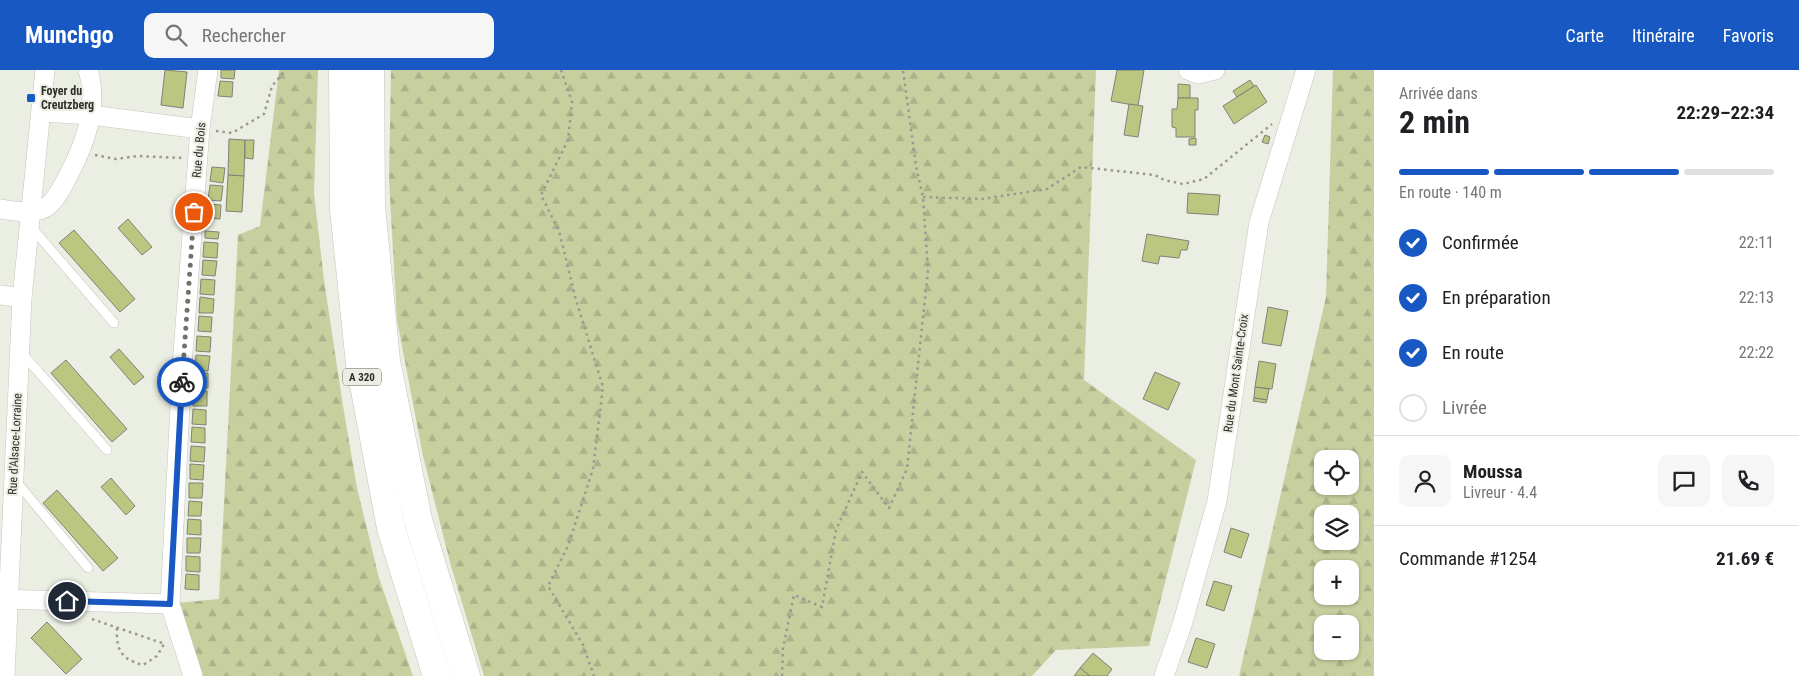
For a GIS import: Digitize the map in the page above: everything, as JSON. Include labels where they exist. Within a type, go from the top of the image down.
[{"type":"highway","name":"A 320","points":[[343,70],[344,209],[360,364],[391,528],[437,676]]},
{"type":"highway","name":"A 320","points":[[370,70],[371,206],[386,361],[418,520],[466,676]]},
{"type":"street","name":"Rue d'Alsace-Lorraine","points":[[5,676],[2,659],[4,599],[13,478],[22,298],[45,70]]},
{"type":"street","points":[[0,210],[30,218],[48,206],[60,190],[80,152],[91,115],[91,82],[88,70]]},
{"type":"street","name":"Rue du Bois","points":[[193,676],[170,604],[182,366],[200,128],[208,70]]},
{"type":"street","points":[[1188,70],[1198,74],[1215,70]]},
{"type":"street","name":"Rue du Mont Sainte-Croix","points":[[1164,676],[1182,625],[1217,501],[1259,222],[1306,70]]},
{"type":"street","points":[[41,112],[91,115],[200,128]]},
{"type":"street","points":[[0,295],[22,298]]},
{"type":"street","points":[[4,599],[170,604]]},
{"type":"lane","points":[[30,218],[114,323]]},
{"type":"lane","points":[[19,350],[107,450]]},
{"type":"lane","points":[[13,478],[88,568]]},
{"type":"path","points":[[225,132],[232,133],[264,114],[272,86],[286,70]]},
{"type":"path","points":[[561,70],[572,102],[568,140],[541,195],[559,231],[576,300],[603,387],[593,469],[568,546],[548,586],[583,645],[594,676]]},
{"type":"path","points":[[782,676],[783,648],[794,596],[822,607],[836,530],[862,472],[890,508],[907,469],[928,270],[923,197],[916,166],[903,70]]},
{"type":"path","points":[[923,197],[982,199],[1047,189],[1081,167],[1155,175],[1164,180],[1183,184],[1204,179],[1294,105]]},
{"type":"path","points":[[80,152],[115,159],[138,156],[198,158]]},
{"type":"path","points":[[67,601],[79,614],[185,651]]},
{"type":"path","points":[[117,628],[119,650],[129,662],[142,665],[157,656],[164,644]]},
{"type":"green space","points":[[279,70],[318,70],[314,193],[324,280],[343,406],[357,488],[379,578],[413,676],[203,676],[177,603],[219,599],[238,235],[260,226]]},
{"type":"green space","points":[[391,70],[1096,70],[1084,380],[1196,460],[1149,646],[1056,650],[1032,676],[484,676],[451,566],[423,456],[397,320],[389,180]]},
{"type":"green space","points":[[1333,70],[1374,70],[1374,676],[1239,676],[1326,297]]},
{"type":"building","points":[[165,70],[187,72],[183,108],[161,105]]},
{"type":"building","points":[[221,70],[235,70],[234,79],[221,78]]},
{"type":"building","points":[[1117,70],[1144,70],[1138,106],[1111,101]]},
{"type":"building","points":[[1250,80],[1254,86],[1237,97],[1233,91]]},
{"type":"building","points":[[220,81],[233,82],[232,97],[218,96]]},
{"type":"building","points":[[1178,84],[1190,85],[1190,98],[1178,98]]},
{"type":"building","points":[[1256,85],[1267,102],[1234,124],[1223,106]]},
{"type":"building","points":[[1178,98],[1198,98],[1198,110],[1195,110],[1195,137],[1176,137],[1176,128],[1172,127],[1172,109],[1177,109]]},
{"type":"building","points":[[1129,104],[1143,106],[1138,137],[1124,135]]},
{"type":"building","points":[[1265,135],[1270,137],[1268,144],[1262,142]]},
{"type":"building","points":[[1196,138],[1196,145],[1189,145],[1189,139]]},
{"type":"building","points":[[229,139],[245,140],[244,176],[228,175]]},
{"type":"building","points":[[245,140],[254,140],[253,159],[245,158]]},
{"type":"building","points":[[212,167],[225,168],[223,183],[210,181]]},
{"type":"building","points":[[228,175],[244,176],[242,212],[226,211]]},
{"type":"building","points":[[210,185],[223,186],[221,201],[208,200]]},
{"type":"building","points":[[1188,193],[1220,195],[1218,215],[1187,213]]},
{"type":"building","points":[[208,204],[221,205],[220,219],[207,218]]},
{"type":"building","points":[[128,219],[152,247],[142,255],[118,228]]},
{"type":"building","points":[[74,230],[135,299],[120,312],[59,243]]},
{"type":"building","points":[[205,231],[219,232],[218,239],[205,238]]},
{"type":"building","points":[[1147,234],[1189,241],[1187,250],[1181,250],[1179,258],[1160,256],[1158,264],[1142,261]]},
{"type":"building","points":[[204,242],[218,243],[217,258],[203,257]]},
{"type":"building","points":[[203,260],[217,261],[215,276],[202,275]]},
{"type":"building","points":[[201,279],[215,280],[214,295],[200,294]]},
{"type":"building","points":[[200,297],[214,299],[213,313],[199,313]]},
{"type":"building","points":[[1268,307],[1288,311],[1281,346],[1262,343]]},
{"type":"building","points":[[199,316],[212,317],[211,332],[198,331]]},
{"type":"building","points":[[197,336],[211,337],[210,352],[196,351]]},
{"type":"building","points":[[119,349],[144,377],[134,385],[110,357]]},
{"type":"building","points":[[196,355],[210,356],[208,371],[195,370]]},
{"type":"building","points":[[66,360],[127,429],[112,442],[51,373]]},
{"type":"building","points":[[1259,361],[1276,364],[1272,389],[1255,387]]},
{"type":"building","points":[[1155,372],[1180,383],[1168,410],[1143,399]]},
{"type":"building","points":[[195,373],[208,373],[208,388],[194,388]]},
{"type":"building","points":[[1255,387],[1269,389],[1267,400],[1254,398]]},
{"type":"building","points":[[194,391],[207,391],[207,406],[193,406]]},
{"type":"building","points":[[1254,398],[1267,400],[1266,403],[1253,401]]},
{"type":"building","points":[[193,409],[206,410],[206,425],[192,424]]},
{"type":"building","points":[[192,427],[205,428],[205,443],[191,442]]},
{"type":"building","points":[[191,446],[205,447],[204,462],[190,461]]},
{"type":"building","points":[[190,464],[204,465],[203,480],[190,479]]},
{"type":"building","points":[[111,478],[135,506],[126,515],[101,487]]},
{"type":"building","points":[[189,483],[203,483],[202,498],[189,498]]},
{"type":"building","points":[[57,490],[118,558],[103,571],[43,503]]},
{"type":"building","points":[[189,501],[202,502],[201,516],[188,516]]},
{"type":"building","points":[[188,519],[201,520],[201,535],[187,534]]},
{"type":"building","points":[[1231,528],[1249,534],[1241,558],[1224,552]]},
{"type":"building","points":[[187,538],[201,538],[200,553],[187,553]]},
{"type":"building","points":[[186,556],[200,557],[200,572],[186,571]]},
{"type":"building","points":[[186,574],[199,575],[199,590],[185,589]]},
{"type":"building","points":[[1214,581],[1232,586],[1224,611],[1206,605]]},
{"type":"building","points":[[47,622],[82,659],[66,674],[31,638]]},
{"type":"building","points":[[1196,638],[1215,644],[1207,668],[1188,662]]},
{"type":"building","points":[[1093,653],[1112,669],[1107,676],[1090,676],[1080,668]]},
{"type":"building","points":[[1080,668],[1090,676],[1074,676]]},
{"type":"way so far","points":[[182,382],[194,212]]},
{"type":"place","name":"Foyer du Creutzberg","points":[[31,98]]},
{"type":"route","points":[[67,601],[170,604],[182,382]]}]
